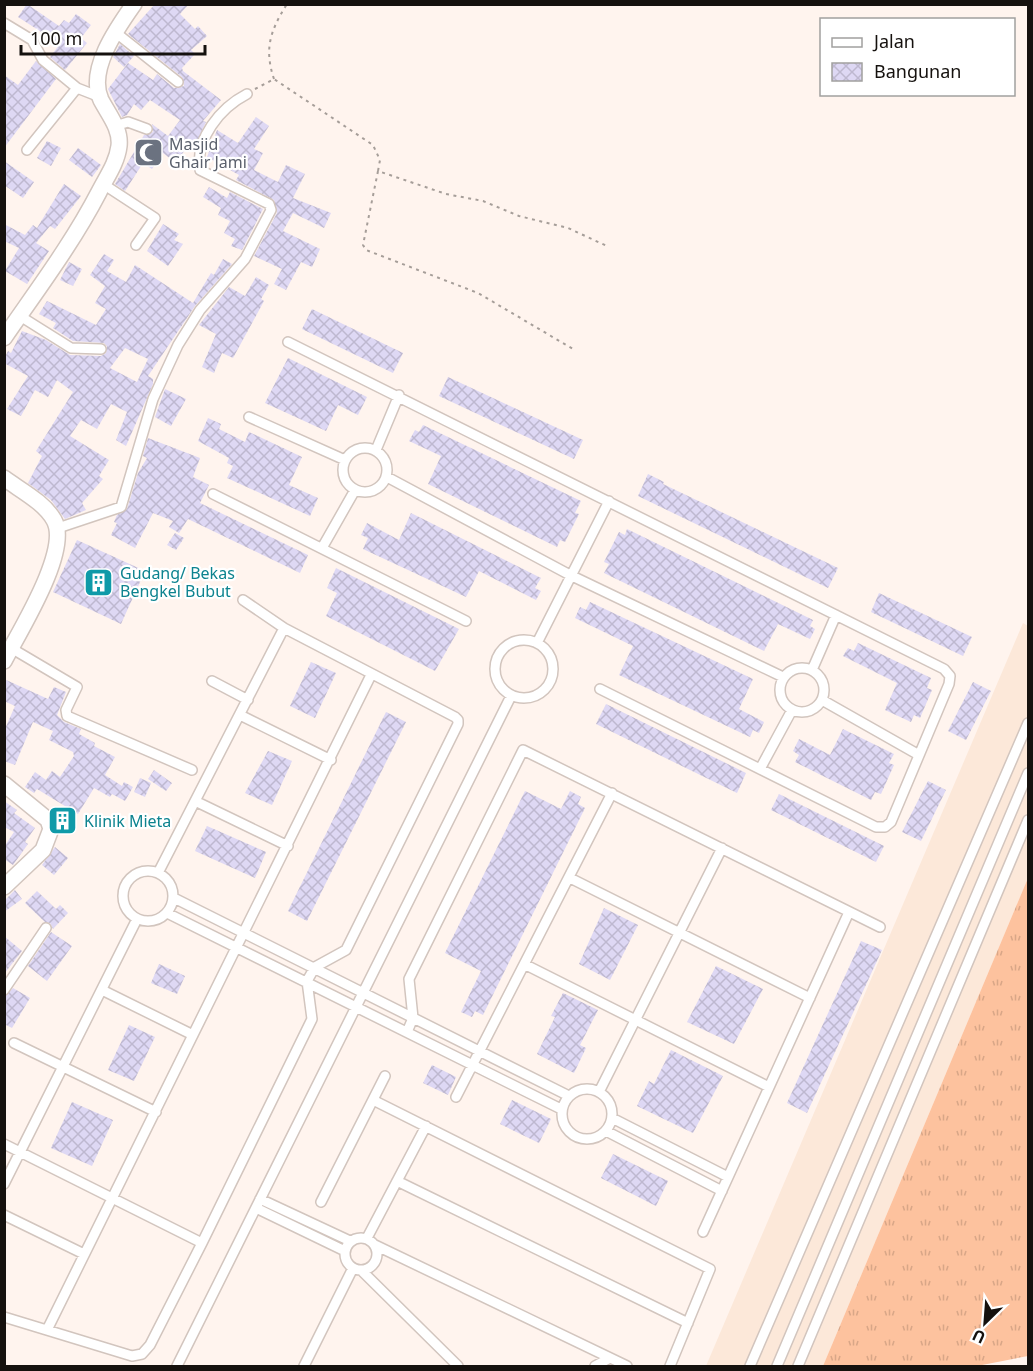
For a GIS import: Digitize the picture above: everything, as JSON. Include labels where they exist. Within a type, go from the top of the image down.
[{"type":"main road","points":[[4,338],[79,229],[104,184],[119,147],[115,126],[100,97],[98,79],[115,32],[134,4]]},
{"type":"main road","points":[[4,478],[46,511],[58,528],[56,554],[8,655]]},
{"type":"main road","points":[[4,784],[48,820],[51,829],[43,850],[4,887]]},
{"type":"street","points":[[4,23],[32,40],[44,60],[77,88],[100,97]]},
{"type":"street","points":[[115,32],[178,82]]},
{"type":"street","points":[[27,150],[77,88]]},
{"type":"street","points":[[58,528],[121,507],[153,399],[178,345],[200,310],[245,259],[271,210],[269,204],[200,170],[197,157],[200,147],[223,109],[246,94]]},
{"type":"street","points":[[115,126],[128,122],[147,129]]},
{"type":"street","points":[[104,184],[155,218],[136,245]]},
{"type":"street","points":[[20,316],[71,348],[101,349]]},
{"type":"street","points":[[288,342],[399,395],[944,669],[950,676],[950,684],[891,822],[885,827],[876,827],[600,689]]},
{"type":"street","points":[[376,450],[399,395]]},
{"type":"street","points":[[249,417],[345,460]]},
{"type":"street","points":[[364,448],[376,450],[384,457],[388,467],[387,477],[380,487],[368,492],[355,490],[347,482],[343,471],[345,460],[353,451],[364,448]]},
{"type":"street","points":[[387,477],[570,575],[783,677]]},
{"type":"street","points":[[322,548],[355,490]]},
{"type":"street","points":[[213,494],[466,621]]},
{"type":"street","points":[[537,643],[609,501]]},
{"type":"street","points":[[4,1317],[132,1356],[142,1354],[202,1244],[312,1018],[307,981],[315,967],[346,950],[458,724],[455,717],[284,628],[243,600]]},
{"type":"street","points":[[812,670],[836,615]]},
{"type":"street","points":[[158,873],[284,628]]},
{"type":"street","points":[[521,640],[537,643],[549,653],[554,667],[551,682],[541,694],[526,699],[511,696],[499,686],[494,672],[497,656],[507,645],[521,640]]},
{"type":"street","points":[[8,655],[77,687],[65,713],[67,716],[192,770]]},
{"type":"street","points":[[800,668],[812,670],[820,678],[824,689],[822,700],[814,709],[803,712],[792,710],[783,702],[779,692],[783,677],[800,668]]},
{"type":"street","points":[[47,1330],[331,760],[371,675]]},
{"type":"street","points":[[212,681],[248,700]]},
{"type":"street","points":[[177,1366],[511,696]]},
{"type":"street","points":[[822,700],[919,755]]},
{"type":"street","points":[[760,769],[792,710]]},
{"type":"street","points":[[240,715],[331,760]]},
{"type":"street","points":[[750,1366],[1029,723]]},
{"type":"street","points":[[406,1032],[413,1018],[408,979],[519,753],[527,750],[880,927]]},
{"type":"street","points":[[777,1366],[1029,773]]},
{"type":"street","points":[[456,1097],[526,965],[612,793]]},
{"type":"street","points":[[195,801],[288,846]]},
{"type":"street","points":[[798,1366],[1029,820]]},
{"type":"street","points":[[599,1092],[722,848]]},
{"type":"street","points":[[147,871],[158,873],[172,888],[174,898],[167,913],[158,920],[148,922],[137,919],[128,912],[123,891],[128,881],[136,874],[147,871]]},
{"type":"street","points":[[570,878],[810,998]]},
{"type":"street","points":[[174,898],[569,1096]]},
{"type":"street","points":[[703,1232],[849,912]]},
{"type":"street","points":[[167,913],[561,1109]]},
{"type":"street","points":[[4,1185],[137,919]]},
{"type":"street","points":[[4,990],[46,928]]},
{"type":"street","points":[[526,965],[769,1087]]},
{"type":"street","points":[[102,990],[193,1035]]},
{"type":"street","points":[[14,1043],[156,1112]]},
{"type":"street","points":[[321,1202],[385,1077]]},
{"type":"street","points":[[588,1089],[599,1092],[607,1099],[612,1118],[606,1131],[595,1138],[581,1139],[569,1133],[562,1122],[561,1109],[569,1096],[578,1090],[588,1089]]},
{"type":"street","points":[[373,1100],[710,1269],[670,1366]]},
{"type":"street","points":[[612,1118],[728,1177]]},
{"type":"street","points":[[366,1238],[426,1126]]},
{"type":"street","points":[[606,1131],[722,1191]]},
{"type":"street","points":[[4,1144],[202,1244]]},
{"type":"street","points":[[397,1181],[688,1323]]},
{"type":"street","points":[[852,1191],[870,1199]]},
{"type":"street","points":[[258,1203],[350,1241],[366,1238],[375,1245],[627,1366]]},
{"type":"street","points":[[258,1203],[345,1251]]},
{"type":"street","points":[[4,1215],[84,1254]]},
{"type":"street","points":[[350,1241],[345,1251],[347,1262],[458,1366]]},
{"type":"street","points":[[304,1366],[357,1269],[375,1262],[378,1256],[375,1245]]},
{"type":"street","points":[[595,1366],[610,1358]]},
{"type":"path","points":[[287,4],[269,41],[267,59],[274,80],[373,145],[380,160],[363,245],[366,250],[478,293],[573,349]]},
{"type":"path","points":[[246,94],[274,80]]},
{"type":"path","points":[[378,171],[446,194],[483,201],[519,216],[568,228],[609,247]]},
{"type":"shaded area","points":[[1023,623],[1028,626],[1028,878],[823,1366],[706,1366]]},
{"type":"green space","points":[[1028,878],[1028,1356],[977,1366],[823,1366]]},
{"type":"building","points":[[27,4],[59,26],[64,20],[69,23],[76,14],[91,25],[81,38],[87,43],[65,70],[50,57],[60,44],[18,17]]},
{"type":"building","points":[[155,4],[189,4],[180,14],[195,29],[198,26],[207,36],[191,50],[195,54],[182,68],[183,71],[221,100],[203,121],[206,122],[194,148],[189,144],[176,163],[163,153],[152,169],[143,163],[125,191],[115,184],[144,135],[153,132],[152,124],[168,136],[180,120],[150,100],[141,110],[134,104],[127,115],[122,117],[108,89],[128,63],[153,80],[157,74],[174,88],[184,86],[182,77],[128,34]]},
{"type":"building","points":[[120,44],[134,56],[124,67],[113,57]]},
{"type":"building","points":[[36,61],[56,79],[4,148],[4,75],[18,85]]},
{"type":"building","points":[[256,117],[269,126],[254,149],[263,153],[254,170],[278,182],[286,165],[305,174],[293,198],[331,213],[324,228],[293,213],[283,231],[320,249],[312,267],[301,262],[286,290],[274,284],[282,269],[254,256],[277,213],[274,200],[236,180],[239,175],[207,157],[217,130],[238,143]]},
{"type":"building","points":[[47,141],[61,148],[51,166],[37,158]]},
{"type":"building","points":[[78,148],[101,165],[92,177],[69,160]]},
{"type":"building","points":[[4,161],[34,182],[23,198],[4,185]]},
{"type":"building","points":[[64,184],[81,196],[55,229],[50,226],[36,243],[49,251],[27,284],[5,271],[19,248],[4,241],[4,224],[25,235],[33,225],[37,228]]},
{"type":"building","points":[[209,187],[227,198],[230,192],[263,209],[242,250],[231,246],[235,239],[224,233],[230,221],[218,215],[221,208],[203,197]]},
{"type":"building","points":[[163,224],[179,234],[174,240],[183,244],[168,266],[147,251]]},
{"type":"building","points":[[104,254],[114,260],[107,271],[126,282],[135,265],[193,303],[211,273],[214,275],[223,259],[232,264],[195,306],[148,376],[153,379],[153,384],[126,446],[116,440],[127,412],[111,404],[97,429],[81,420],[70,436],[109,460],[99,476],[103,479],[82,503],[86,510],[65,519],[51,500],[28,483],[42,456],[36,451],[73,392],[57,380],[48,397],[35,390],[21,416],[7,409],[28,376],[4,363],[4,359],[8,351],[11,353],[22,331],[46,340],[70,355],[101,356],[106,353],[107,346],[104,343],[73,341],[53,328],[56,323],[39,314],[47,301],[96,325],[106,309],[95,303],[105,286],[90,275]],"holes":[[[125,348],[148,359],[137,382],[110,368]]]},
{"type":"building","points":[[69,262],[82,269],[73,286],[60,280]]},
{"type":"building","points":[[256,277],[269,285],[261,299],[264,301],[233,358],[222,353],[214,373],[202,367],[216,334],[199,325],[229,287],[245,296]]},
{"type":"building","points":[[312,309],[403,353],[393,373],[302,329]]},
{"type":"building","points":[[288,358],[367,397],[358,415],[338,405],[326,431],[265,403]]},
{"type":"building","points":[[448,377],[583,440],[574,459],[439,396]]},
{"type":"building","points":[[165,389],[186,399],[171,426],[155,417]]},
{"type":"building","points":[[208,418],[221,424],[219,429],[245,442],[249,432],[302,457],[289,485],[318,498],[310,516],[227,478],[233,466],[227,463],[229,458],[198,441]]},
{"type":"building","points":[[423,425],[581,501],[575,513],[579,514],[565,542],[560,540],[557,547],[428,484],[441,456],[409,441],[415,430],[419,432]]},
{"type":"building","points":[[148,438],[200,458],[193,477],[209,485],[200,503],[308,555],[300,573],[188,519],[179,533],[169,527],[173,521],[153,513],[135,548],[111,535],[117,523],[114,522],[117,515],[127,509],[138,473],[147,458],[143,456]]},
{"type":"building","points":[[648,474],[664,482],[663,484],[838,568],[828,588],[638,496]]},
{"type":"building","points":[[411,513],[541,578],[535,588],[541,591],[536,600],[479,571],[466,597],[363,549],[368,538],[361,535],[367,523],[399,540]]},
{"type":"building","points":[[627,529],[813,620],[810,626],[815,629],[810,639],[778,624],[764,651],[604,573],[609,564],[604,562],[619,532],[625,535]]},
{"type":"building","points":[[175,533],[184,538],[176,550],[167,545]]},
{"type":"building","name":"Gudang/ Bekas Bengkel Bubut","points":[[77,540],[145,571],[121,624],[53,592]]},
{"type":"building","points":[[336,568],[459,629],[435,671],[326,616],[337,593],[327,588]]},
{"type":"building","points":[[879,593],[972,637],[963,656],[871,612]]},
{"type":"building","points":[[590,602],[753,679],[739,709],[764,722],[759,733],[753,730],[750,737],[619,675],[633,646],[575,618],[580,607],[586,610]]},
{"type":"building","points":[[858,643],[931,678],[927,688],[932,690],[920,718],[914,715],[911,722],[885,710],[897,683],[843,656],[848,648],[854,651]]},
{"type":"building","points":[[311,662],[336,673],[315,718],[290,706]]},
{"type":"building","points":[[4,679],[48,699],[54,687],[66,692],[57,715],[64,722],[81,729],[79,734],[95,743],[94,746],[115,757],[105,775],[122,786],[124,782],[133,787],[125,801],[112,794],[110,797],[94,788],[78,814],[37,789],[34,793],[25,787],[35,772],[46,780],[52,771],[60,777],[74,756],[73,752],[49,740],[53,731],[33,722],[15,765],[4,761],[4,731],[15,706],[4,701]]},
{"type":"building","points":[[973,682],[991,691],[966,740],[948,731]]},
{"type":"building","points":[[606,704],[746,773],[737,793],[596,724]]},
{"type":"building","points":[[386,712],[406,722],[307,921],[288,911]]},
{"type":"building","points":[[843,729],[894,754],[889,763],[894,765],[881,794],[875,792],[871,800],[795,762],[799,755],[793,751],[799,739],[830,755]]},
{"type":"building","points":[[268,751],[292,761],[272,805],[245,793]]},
{"type":"building","points":[[154,770],[172,783],[166,791],[148,779]]},
{"type":"building","points":[[140,778],[151,783],[145,797],[134,792]]},
{"type":"building","points":[[928,781],[946,790],[921,841],[902,832]]},
{"type":"building","points":[[525,791],[561,809],[570,791],[581,797],[578,804],[585,808],[483,1015],[475,1011],[472,1017],[461,1012],[481,971],[445,953]]},
{"type":"building","points":[[779,794],[884,846],[876,862],[771,810]]},
{"type":"building","points":[[4,801],[17,810],[14,813],[35,828],[25,842],[28,844],[13,865],[4,859],[4,847],[14,832],[4,827]]},
{"type":"building","points":[[207,826],[266,852],[255,878],[195,851]]},
{"type":"building","points":[[55,847],[68,858],[54,875],[42,865]]},
{"type":"building","points":[[15,890],[22,899],[4,912],[4,901]]},
{"type":"building","points":[[37,891],[56,909],[60,905],[68,913],[53,929],[50,923],[45,922],[25,903]]},
{"type":"building","points":[[604,908],[638,925],[610,980],[579,964]]},
{"type":"building","points":[[51,932],[72,946],[47,981],[28,966]]},
{"type":"building","points":[[4,936],[22,951],[4,974]]},
{"type":"building","points":[[861,941],[882,950],[807,1113],[787,1103]]},
{"type":"building","points":[[159,964],[185,976],[177,994],[151,983]]},
{"type":"building","points":[[716,966],[763,989],[734,1044],[687,1022]]},
{"type":"building","points":[[13,988],[30,998],[12,1028],[4,1024],[4,997]]},
{"type":"building","points":[[563,993],[598,1010],[580,1045],[586,1048],[574,1073],[537,1054],[555,1017],[551,1016]]},
{"type":"building","points":[[129,1025],[155,1037],[134,1081],[108,1070]]},
{"type":"building","points":[[671,1050],[723,1076],[693,1133],[637,1106],[649,1081],[654,1084]]},
{"type":"building","points":[[432,1065],[456,1077],[448,1095],[423,1083]]},
{"type":"building","points":[[512,1100],[551,1119],[539,1143],[500,1124]]},
{"type":"building","points":[[72,1102],[113,1120],[92,1166],[51,1148]]},
{"type":"building","points":[[613,1154],[668,1181],[656,1206],[601,1178]]},
{"type":"place","name":"Masjid Ghair Jami","points":[[148,153]]},
{"type":"place","name":"Gudang/ Bekas Bengkel Bubut","points":[[99,582]]},
{"type":"place","name":"Klinik Mieta","points":[[63,821]]}]
